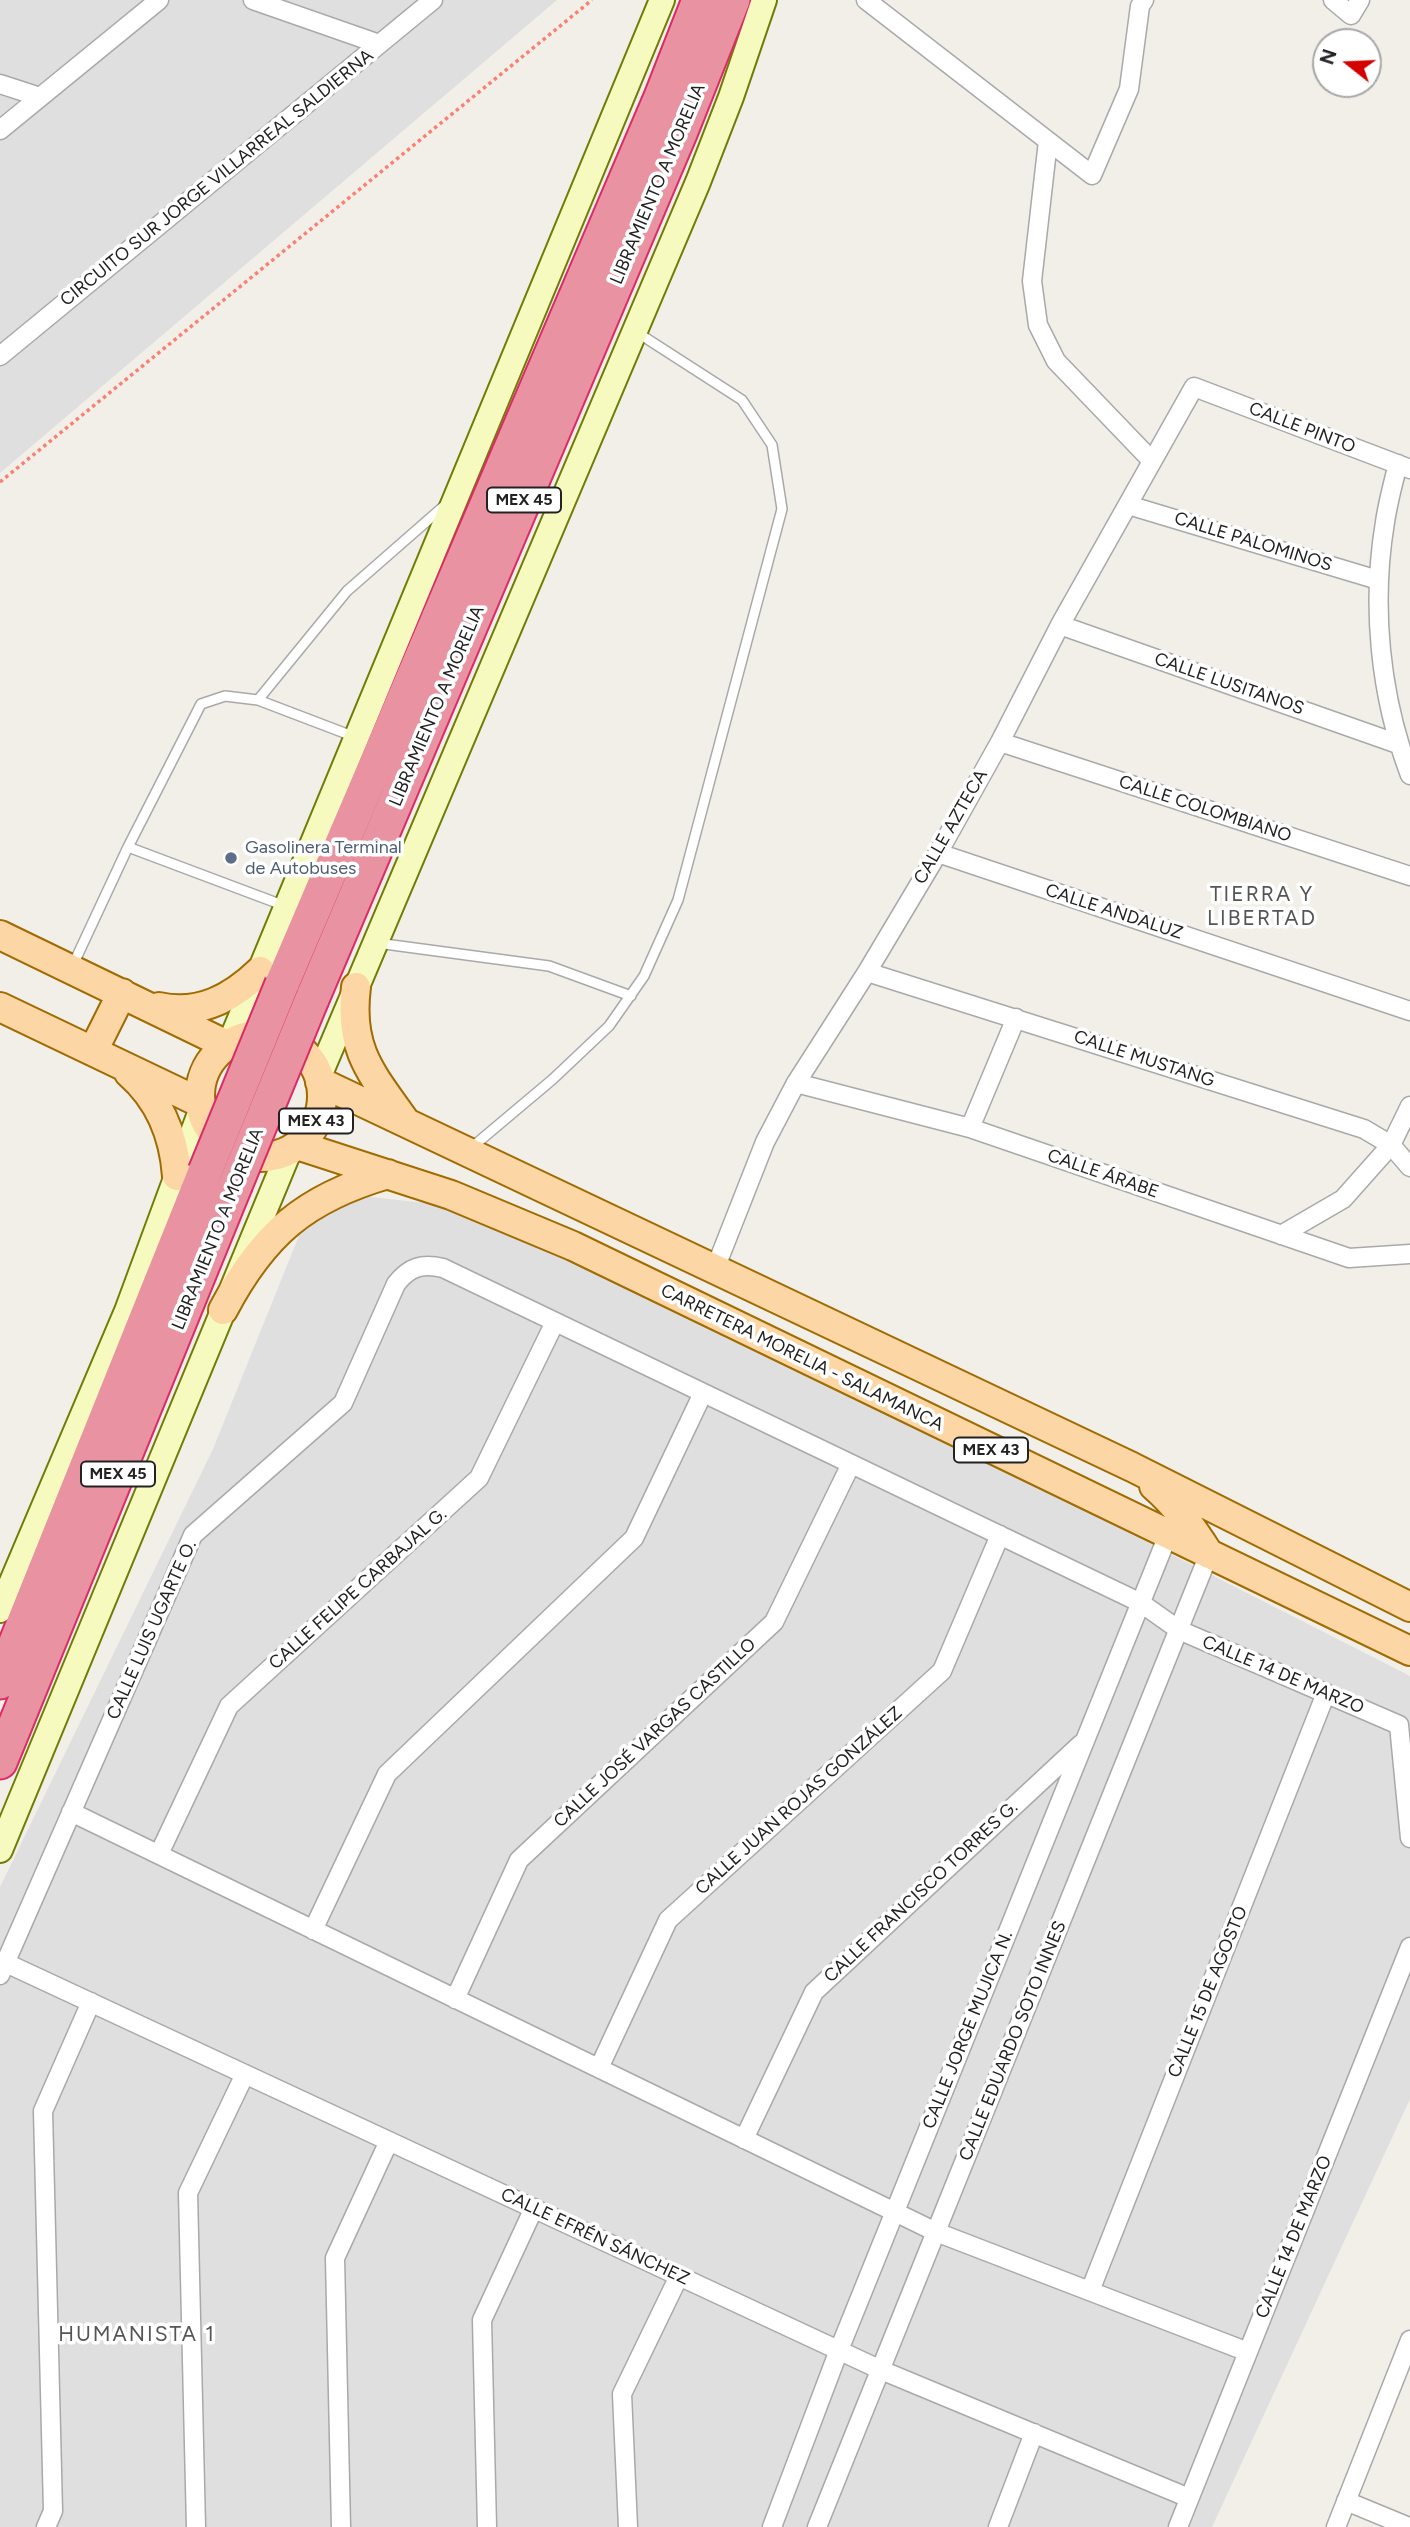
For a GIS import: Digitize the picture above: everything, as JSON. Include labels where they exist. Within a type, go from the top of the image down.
[{"type":"highway","name":"LIBRAMIENTO A MORELIA","points":[[0,1682],[191,1174],[271,978],[661,97],[699,0]]},
{"type":"highway","name":"LIBRAMIENTO A MORELIA","points":[[0,1762],[312,999],[681,131],[733,0]]},
{"type":"main road","points":[[0,1610],[127,1311],[191,1174],[202,1081],[206,1070],[218,1052],[229,1044],[271,978],[286,906],[662,0]]},
{"type":"main road","points":[[320,1079],[717,133],[764,0]]},
{"type":"main road","points":[[0,935],[229,1044]]},
{"type":"main road","points":[[132,998],[163,1008],[185,1010],[206,1006],[271,978]]},
{"type":"main road","points":[[356,988],[355,1029],[360,1050],[368,1069],[406,1124]]},
{"type":"main road","points":[[103,1056],[132,998]]},
{"type":"main road","points":[[0,1007],[201,1105]]},
{"type":"main road","name":"MEX 43","points":[[201,1105],[211,1129],[218,1138],[236,1151],[258,1157],[280,1154],[294,1147],[309,1134],[319,1113],[322,1098],[320,1079],[307,1055],[288,1041],[265,1034],[253,1035],[229,1044]]},
{"type":"main road","points":[[103,1056],[147,1091],[160,1110],[175,1153],[191,1174]]},
{"type":"main road","name":"MEX 43","points":[[320,1079],[406,1124],[1132,1467],[1410,1607]]},
{"type":"main road","points":[[0,1850],[223,1310],[294,1147]]},
{"type":"main road","name":"CARRETERA MORELIA - SALAMANCA","points":[[294,1147],[388,1174],[500,1214],[573,1246],[1410,1651]]},
{"type":"main road","points":[[223,1310],[240,1277],[262,1247],[289,1221],[320,1200],[353,1184],[388,1174]]},
{"type":"main road","points":[[1132,1467],[1170,1500],[1209,1554]]},
{"type":"street","points":[[0,130],[159,0]]},
{"type":"street","points":[[253,0],[379,44]]},
{"type":"street","name":"CIRCUITO SUR JORGE VILLARREAL SALDIERNA","points":[[0,356],[433,0]]},
{"type":"street","points":[[866,0],[1091,174],[1129,89],[1140,6],[1144,0]]},
{"type":"street","points":[[1333,0],[1355,8]]},
{"type":"street","points":[[0,84],[40,97]]},
{"type":"street","points":[[1048,141],[1032,281],[1038,325],[1056,361],[1152,461]]},
{"type":"street","name":"CALLE AZTECA","points":[[715,1269],[765,1142],[796,1083],[867,972],[938,853],[1000,742],[1059,625],[1194,387]]},
{"type":"street","name":"CALLE PINTO","points":[[1194,387],[1404,466]]},
{"type":"street","points":[[1404,466],[1385,522],[1378,580],[1381,663],[1398,744],[1410,775]]},
{"type":"street","name":"CALLE PALOMINOS","points":[[1128,505],[1378,580]]},
{"type":"street","name":"CALLE LUSITANOS","points":[[1059,625],[1398,744]]},
{"type":"street","name":"CALLE COLOMBIANO","points":[[1000,742],[1410,876]]},
{"type":"street","name":"CALLE ANDALUZ","points":[[938,853],[1410,1011]]},
{"type":"street","name":"CALLE MUSTANG","points":[[867,972],[1364,1129],[1391,1145],[1410,1167]]},
{"type":"street","points":[[970,1128],[1016,1018]]},
{"type":"street","name":"CALLE ÁRABE","points":[[796,1083],[970,1128],[1349,1258],[1410,1254]]},
{"type":"street","points":[[1281,1235],[1343,1199],[1391,1145],[1410,1105]]},
{"type":"street","name":"CALLE 14 DE MARZO","points":[[416,1266],[443,1268],[1141,1603],[1179,1630],[1399,1725],[1410,1838]]},
{"type":"street","name":"CALLE LUIS UGARTE O.","points":[[3,1969],[193,1535],[343,1403],[396,1284],[404,1273],[416,1266]]},
{"type":"street","name":"CALLE FELIPE CARBAJAL G.","points":[[159,1854],[229,1706],[479,1478],[555,1322]]},
{"type":"street","points":[[313,1930],[387,1774],[634,1538],[703,1393]]},
{"type":"street","name":"CALLE JOSÉ VARGAS CASTILLO","points":[[455,1998],[519,1860],[774,1622],[851,1464]]},
{"type":"street","name":"CALLE JUAN ROJAS GONZÁLEZ","points":[[599,2068],[667,1920],[942,1671],[1000,1535]]},
{"type":"street","name":"CALLE JORGE MUJICA N.","points":[[772,2527],[839,2350],[1168,1535]]},
{"type":"street","name":"CALLE EDUARDO SOTO INNES","points":[[817,2527],[1209,1554]]},
{"type":"street","name":"CALLE 15 DE AGOSTO","points":[[1090,2291],[1326,1693]]},
{"type":"street","name":"CALLE FRANCISCO TORRES G.","points":[[744,2139],[814,1992],[1086,1739]]},
{"type":"street","points":[[71,1812],[936,2232],[1248,2352]]},
{"type":"street","name":"CALLE 14 DE MARZO","points":[[1178,2527],[1410,1947]]},
{"type":"street","name":"CALLE EFRÉN SÁNCHEZ","points":[[3,1969],[91,2002],[881,2370],[1189,2498]]},
{"type":"street","points":[[47,2527],[53,2511],[43,2111],[91,2002]]},
{"type":"street","points":[[196,2527],[188,2193],[245,2074]]},
{"type":"street","points":[[341,2527],[334,2259],[389,2141]]},
{"type":"street","points":[[487,2527],[482,2320],[534,2208]]},
{"type":"street","points":[[628,2527],[622,2394],[679,2276]]},
{"type":"street","points":[[1336,2527],[1403,2379],[1410,2340]]},
{"type":"street","points":[[998,2527],[1034,2433]]},
{"type":"street","points":[[1346,2501],[1409,2527]]},
{"type":"lane","points":[[467,1152],[553,1079],[609,1026],[644,976],[678,900],[782,509],[772,445],[742,400],[635,331]]},
{"type":"lane","points":[[258,700],[348,591],[458,494]]},
{"type":"lane","points":[[71,969],[128,847],[201,704],[225,696],[258,700],[357,737]]},
{"type":"lane","points":[[128,847],[286,906]]},
{"type":"lane","points":[[375,943],[549,966],[631,996]]},
{"type":"path","points":[[0,482],[592,0]]},
{"type":"shaded area","points":[[0,0],[557,0],[0,473]]},
{"type":"shaded area","name":"HUMANISTA 1","points":[[317,1191],[497,1211],[1410,1676],[1410,2099],[1212,2527],[0,2527],[0,1887],[213,1449]]},
{"type":"place","name":"Gasolinera Terminal de Autobuses","points":[[231,858]]},
{"type":"district","name":"TIERRA Y LIBERTAD","points":[[1262,907]]},
{"type":"district","name":"HUMANISTA 1","points":[[137,2335]]}]
